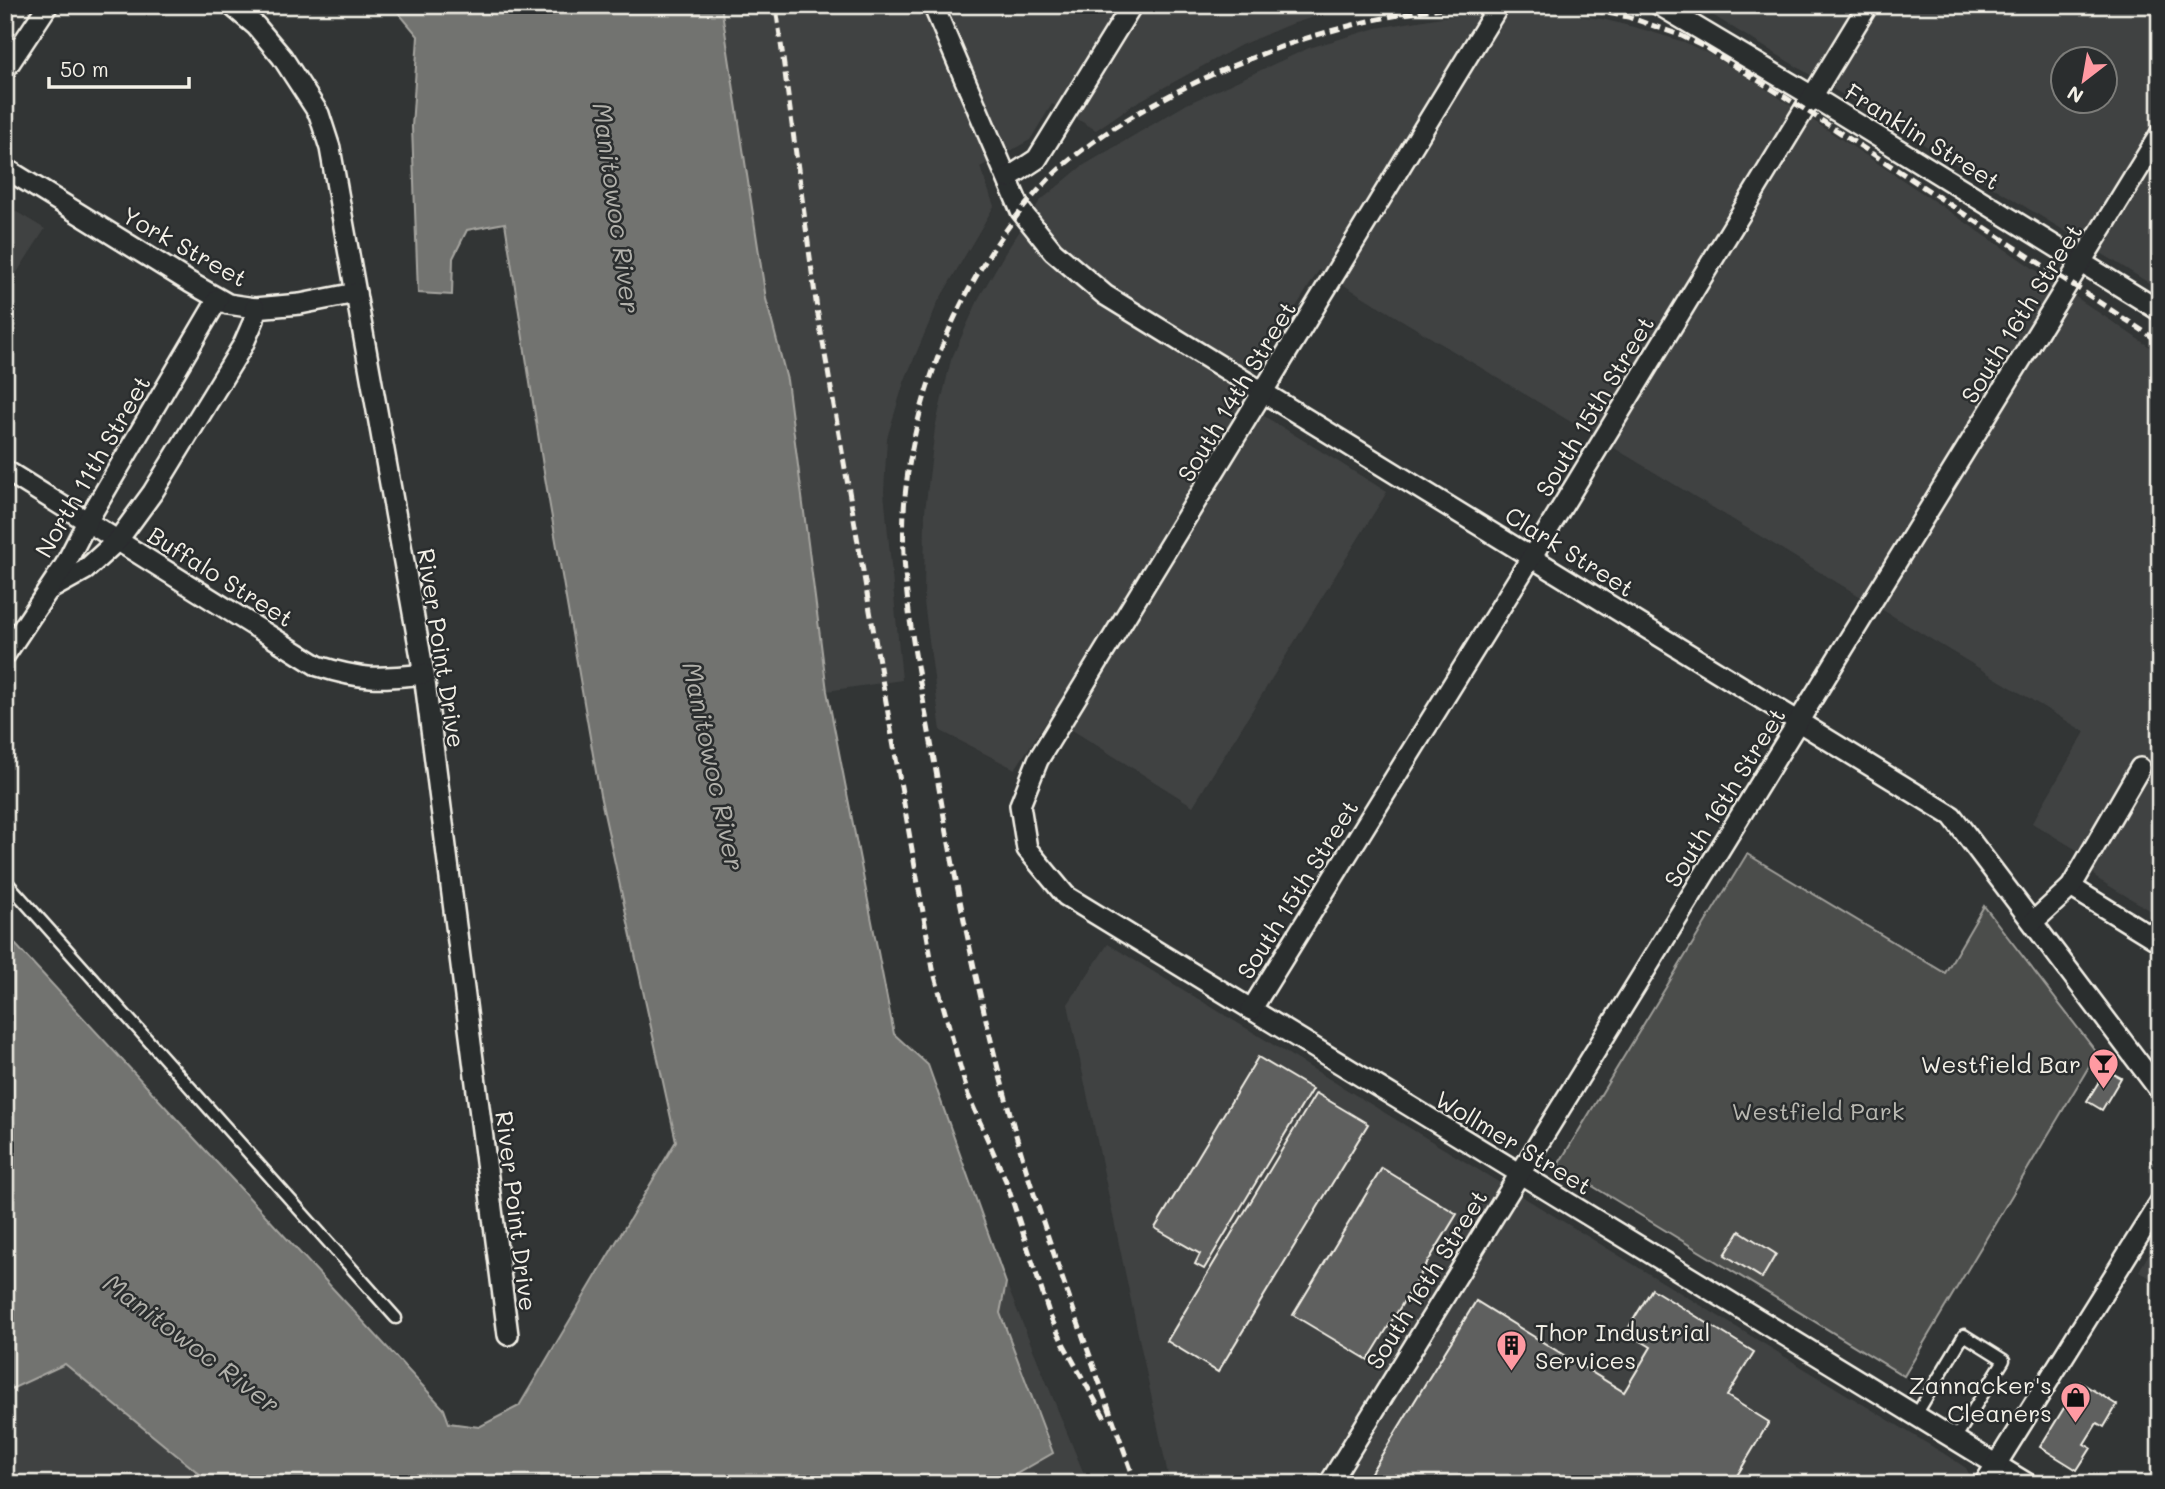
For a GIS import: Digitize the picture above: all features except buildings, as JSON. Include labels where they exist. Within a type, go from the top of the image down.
[{"type":"street","points":[[5,71],[48,5]]},
{"type":"street","name":"River Point Drive","points":[[230,5],[256,26],[282,57],[319,114],[331,148],[424,674],[508,1335]]},
{"type":"street","name":"Clark Street","points":[[933,5],[1021,212],[1054,251],[1105,295],[1952,816],[2160,1091]]},
{"type":"street","points":[[1008,178],[1037,159],[1132,5]]},
{"type":"street","name":"South 14th Street","points":[[1020,804],[1038,760],[1499,5]]},
{"type":"street","name":"Franklin Street","points":[[1660,5],[2160,311]]},
{"type":"street","name":"South 15th Street","points":[[1251,1010],[1868,5]]},
{"type":"street","name":"South 16th Street","points":[[1329,1484],[2160,134]]},
{"type":"street","name":"York Street","points":[[5,168],[218,299],[236,307],[300,304],[356,293]]},
{"type":"street","name":"North 11th Street","points":[[5,654],[65,565],[88,520],[218,299]]},
{"type":"street","points":[[48,590],[85,570],[118,540],[153,492],[243,345],[254,320],[255,308]]},
{"type":"street","name":"Buffalo Street","points":[[5,470],[318,666],[353,677],[385,679],[424,674]]},
{"type":"street","points":[[2033,922],[2071,887],[2140,768]]},
{"type":"street","name":"Wollmer Street","points":[[1020,804],[1027,849],[1066,896],[2028,1484]]},
{"type":"street","points":[[2071,887],[2160,942]]},
{"type":"street","points":[[1984,1484],[2160,1202]]},
{"type":"lane","points":[[5,880],[396,1318]]},
{"type":"lane","points":[[1916,1415],[1964,1335],[2004,1360],[1955,1439]]},
{"type":"shaded area","points":[[721,5],[1353,5],[1288,25],[1241,45],[1134,104],[1096,130],[1052,104],[1030,140],[980,167],[994,206],[938,302],[904,382],[887,438],[884,492],[902,680],[827,691],[787,380],[766,299]]},
{"type":"shaded area","points":[[1696,5],[2160,5],[2160,290],[2114,261]]},
{"type":"shaded area","points":[[1548,12],[1602,19],[1645,30],[1684,42],[1711,55],[1763,87],[2160,354],[2160,916],[2096,878],[2093,871],[2097,862],[2032,823],[2085,732],[1319,270],[1238,400],[1387,492],[1193,806],[1050,716],[1015,769],[941,731],[924,602],[925,511],[935,428],[951,360],[980,296],[1040,201],[1081,167],[1187,104],[1309,48],[1377,28],[1442,17]]},
{"type":"shaded area","points":[[5,205],[45,229],[5,291]]},
{"type":"shaded area","points":[[1108,944],[1951,1458],[1966,1468],[1971,1478],[1970,1484],[1170,1484],[1068,1004]]},
{"type":"shaded area","points":[[2160,1235],[2160,1284],[2139,1271]]},
{"type":"shaded area","points":[[1006,1283],[1088,1484],[999,1484],[1053,1453],[1000,1313]]},
{"type":"shaded area","points":[[65,1363],[212,1484],[5,1484],[5,1392]]},
{"type":"green space","name":"Westfield Park","points":[[1747,854],[1945,973],[1984,906],[2097,1053],[1904,1376],[1558,1165]]},
{"type":"water","name":"Manitowoc River","points":[[392,5],[721,5],[766,299],[787,380],[827,691],[894,1034],[928,1065],[1006,1283],[1000,1313],[1053,1453],[999,1484],[212,1484],[65,1364],[5,1392],[5,933],[444,1409],[449,1423],[479,1427],[519,1406],[676,1141],[600,795],[543,466],[505,223],[467,230],[453,258],[452,295],[418,293],[412,127],[418,36]]},
{"type":"railway","points":[[1136,1484],[1026,1169],[973,963],[921,689],[906,587],[904,519],[913,445],[936,363],[952,323],[972,285],[1019,213],[1075,155],[1142,110],[1176,92],[1284,46],[1360,23],[1477,5]]},
{"type":"railway","points":[[1564,5],[1628,17],[1680,35],[1706,48],[2160,342]]},
{"type":"railway","points":[[777,14],[817,309],[933,969],[968,1095],[1006,1181],[1050,1316],[1106,1420]]},
{"type":"place","name":"Westfield Bar","points":[[2104,1090]]},
{"type":"place","name":"Thor Industrial Services","points":[[1512,1372]]},
{"type":"place","name":"Zannacker's Cleaners","points":[[2075,1425]]}]
